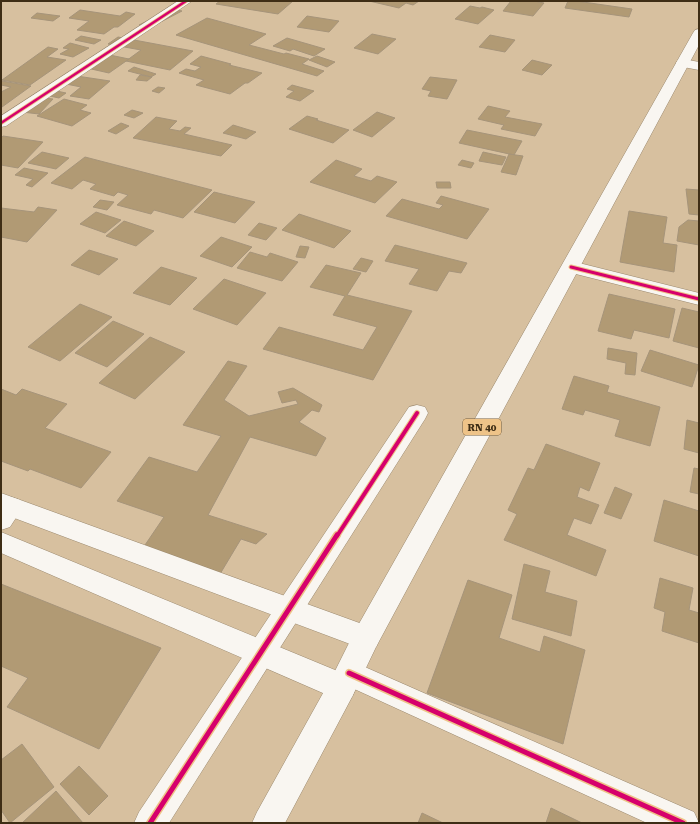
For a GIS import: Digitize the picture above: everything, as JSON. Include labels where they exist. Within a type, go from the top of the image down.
[{"type":"main road","points":[[1,123],[186,1]]},
{"type":"main road","name":"RN 40","points":[[268,823],[366,638],[571,267],[691,64],[699,33]]},
{"type":"main road","points":[[571,267],[699,299]]},
{"type":"main road","points":[[150,823],[417,413]]},
{"type":"main road","points":[[4,510],[288,609],[366,638]]},
{"type":"main road","points":[[1,542],[262,653],[345,680],[683,823]]},
{"type":"building","points":[[220,1],[293,1],[278,14],[216,4]]},
{"type":"building","points":[[369,1],[419,1],[413,5],[406,3],[399,8]]},
{"type":"building","points":[[511,1],[534,1],[544,3],[533,16],[503,11]]},
{"type":"building","points":[[568,1],[632,9],[629,17],[565,8]]},
{"type":"building","points":[[470,6],[494,10],[478,24],[455,19]]},
{"type":"building","points":[[172,9],[182,11],[149,28],[139,25]]},
{"type":"building","points":[[80,10],[120,16],[126,12],[135,14],[118,27],[114,27],[104,34],[77,30],[89,21],[69,18]]},
{"type":"building","points":[[37,13],[60,16],[53,21],[31,18]]},
{"type":"building","points":[[307,16],[339,21],[329,32],[297,27]]},
{"type":"building","points":[[207,18],[266,34],[249,45],[309,59],[302,64],[324,71],[317,76],[176,35]]},
{"type":"building","points":[[372,34],[396,39],[378,54],[354,48]]},
{"type":"building","points":[[490,35],[515,40],[505,52],[479,47]]},
{"type":"building","points":[[81,36],[101,40],[94,44],[75,40]]},
{"type":"building","points":[[118,37],[193,51],[170,70],[126,61],[141,50],[108,44]]},
{"type":"building","points":[[287,38],[325,49],[314,56],[293,49],[290,51],[273,46]]},
{"type":"building","points":[[70,43],[89,48],[73,57],[60,54],[69,49],[63,48]]},
{"type":"building","points":[[48,47],[58,49],[47,57],[66,60],[30,85],[2,80]]},
{"type":"building","points":[[100,53],[129,59],[109,73],[78,66]]},
{"type":"building","points":[[201,56],[262,73],[230,94],[196,85],[204,80],[179,73],[186,69],[195,71],[201,67],[190,64]]},
{"type":"building","points":[[317,56],[335,62],[327,67],[309,60]]},
{"type":"building","points":[[532,60],[552,65],[542,75],[522,70]]},
{"type":"building","points":[[134,67],[156,74],[151,77],[128,71]]},
{"type":"building","points":[[70,75],[110,81],[89,99],[70,96],[81,87],[61,83]]},
{"type":"building","points":[[140,75],[152,77],[147,81],[136,80]]},
{"type":"building","points":[[430,77],[457,80],[447,99],[428,96],[431,91],[422,89]]},
{"type":"building","points":[[1,81],[31,86],[1,107],[1,92],[11,87],[1,85]]},
{"type":"building","points":[[292,85],[314,91],[300,101],[286,97],[294,91],[287,89]]},
{"type":"building","points":[[158,87],[165,88],[159,93],[152,91]]},
{"type":"building","points":[[52,90],[66,93],[59,98],[45,95]]},
{"type":"building","points":[[36,97],[53,99],[39,114],[22,112]]},
{"type":"building","points":[[64,99],[87,105],[80,110],[91,113],[72,126],[37,116]]},
{"type":"building","points":[[488,106],[510,111],[505,117],[542,124],[535,136],[501,129],[504,125],[478,119]]},
{"type":"building","points":[[132,110],[143,113],[134,118],[124,115]]},
{"type":"building","points":[[377,112],[395,118],[372,137],[353,130]]},
{"type":"building","points":[[307,116],[349,130],[333,143],[289,129]]},
{"type":"building","points":[[156,117],[177,121],[169,129],[180,131],[185,127],[191,128],[184,134],[232,145],[221,156],[133,138]]},
{"type":"building","points":[[121,123],[129,126],[116,134],[108,131]]},
{"type":"building","points":[[233,125],[256,132],[246,139],[223,133]]},
{"type":"building","points":[[467,130],[522,141],[514,155],[459,143]]},
{"type":"building","points":[[3,136],[43,142],[18,168],[1,165],[1,138]]},
{"type":"building","points":[[42,152],[69,158],[56,169],[28,163]]},
{"type":"building","points":[[483,152],[506,157],[502,165],[479,161]]},
{"type":"building","points":[[509,154],[523,156],[516,175],[501,172]]},
{"type":"building","points":[[85,157],[212,190],[183,218],[154,210],[151,214],[117,205],[128,195],[118,192],[114,196],[90,189],[96,184],[83,180],[72,189],[51,183]]},
{"type":"building","points":[[336,160],[362,169],[354,176],[371,181],[377,176],[397,182],[375,203],[310,182]]},
{"type":"building","points":[[462,160],[474,163],[471,168],[458,165]]},
{"type":"building","points":[[24,168],[48,173],[32,187],[26,185],[33,179],[15,175]]},
{"type":"building","points":[[436,182],[450,182],[451,188],[437,188]]},
{"type":"building","points":[[686,189],[699,190],[699,215],[689,214]]},
{"type":"building","points":[[214,192],[255,202],[235,223],[194,212]]},
{"type":"building","points":[[441,196],[489,209],[467,239],[386,216],[402,199],[439,209],[443,205],[436,203]]},
{"type":"building","points":[[100,200],[114,202],[107,210],[93,207]]},
{"type":"building","points":[[38,207],[57,210],[27,242],[1,237],[1,208],[34,212]]},
{"type":"building","points":[[629,211],[667,217],[663,243],[677,245],[674,272],[620,262]]},
{"type":"building","points":[[96,212],[121,220],[105,233],[80,224]]},
{"type":"building","points":[[299,214],[351,231],[334,248],[282,230]]},
{"type":"building","points":[[688,220],[699,221],[699,245],[677,241],[679,227]]},
{"type":"building","points":[[124,221],[154,231],[136,246],[106,236]]},
{"type":"building","points":[[259,223],[277,228],[266,240],[248,235]]},
{"type":"building","points":[[221,237],[252,247],[232,267],[200,256]]},
{"type":"building","points":[[395,245],[467,263],[461,273],[449,271],[437,291],[409,284],[419,269],[385,261]]},
{"type":"building","points":[[300,246],[309,247],[305,258],[296,257]]},
{"type":"building","points":[[89,250],[118,259],[99,275],[71,265]]},
{"type":"building","points":[[250,252],[267,257],[270,253],[298,262],[282,281],[237,268]]},
{"type":"building","points":[[361,258],[373,261],[366,272],[353,269]]},
{"type":"building","points":[[326,265],[361,273],[347,295],[412,311],[373,380],[263,349],[279,327],[363,350],[377,327],[333,315],[345,296],[310,287]]},
{"type":"building","points":[[161,267],[197,278],[170,305],[133,293]]},
{"type":"building","points":[[224,279],[266,293],[237,325],[193,309]]},
{"type":"building","points":[[609,294],[675,309],[669,338],[634,330],[631,339],[598,331]]},
{"type":"building","points":[[80,304],[112,317],[60,361],[28,347]]},
{"type":"building","points":[[682,308],[699,312],[699,348],[673,341]]},
{"type":"building","points":[[113,321],[144,334],[107,367],[75,353]]},
{"type":"building","points":[[150,337],[185,352],[135,399],[99,383]]},
{"type":"building","points":[[608,348],[637,353],[635,375],[625,374],[626,363],[607,359]]},
{"type":"building","points":[[650,350],[699,365],[692,387],[641,371]]},
{"type":"building","points":[[228,361],[247,366],[224,400],[249,416],[298,404],[296,400],[282,403],[278,392],[293,388],[322,405],[319,412],[312,410],[299,422],[326,438],[316,456],[250,437],[208,515],[267,534],[256,544],[241,539],[220,574],[143,548],[164,517],[117,501],[149,457],[197,472],[221,436],[183,425]]},
{"type":"building","points":[[574,376],[609,386],[607,392],[660,407],[650,446],[615,436],[620,420],[585,410],[583,415],[562,409]]},
{"type":"building","points":[[1,389],[16,395],[22,389],[67,404],[45,428],[111,452],[81,488],[30,469],[28,471],[1,461]]},
{"type":"building","points":[[687,420],[699,423],[699,453],[684,449]]},
{"type":"building","points":[[546,444],[600,463],[589,491],[580,487],[577,497],[599,505],[591,524],[574,518],[567,535],[606,550],[596,576],[504,540],[517,514],[508,510],[528,468],[534,470]]},
{"type":"building","points":[[694,468],[699,469],[699,494],[690,492]]},
{"type":"building","points":[[615,487],[632,494],[621,519],[604,513]]},
{"type":"building","points":[[664,500],[699,511],[699,556],[654,541]]},
{"type":"building","points":[[524,564],[550,571],[545,592],[577,601],[571,636],[512,619]]},
{"type":"building","points":[[660,578],[693,588],[689,610],[699,613],[699,643],[662,631],[665,612],[654,608]]},
{"type":"building","points":[[468,580],[512,595],[499,638],[540,652],[544,636],[585,650],[563,744],[427,693]]},
{"type":"building","points":[[1,584],[161,648],[99,749],[7,707],[28,678],[1,666]]},
{"type":"building","points":[[22,744],[54,787],[10,823],[1,810],[1,760]]},
{"type":"building","points":[[79,766],[108,796],[89,815],[60,784]]},
{"type":"building","points":[[56,791],[83,823],[22,823]]},
{"type":"building","points":[[551,808],[582,823],[546,823]]},
{"type":"building","points":[[422,813],[443,823],[418,823]]},
{"type":"cycle path","points":[[1,123],[186,1]]},
{"type":"cycle path","points":[[571,267],[699,299]]},
{"type":"cycle path","points":[[150,823],[417,413]]},
{"type":"cycle path","points":[[349,673],[683,823]]}]
